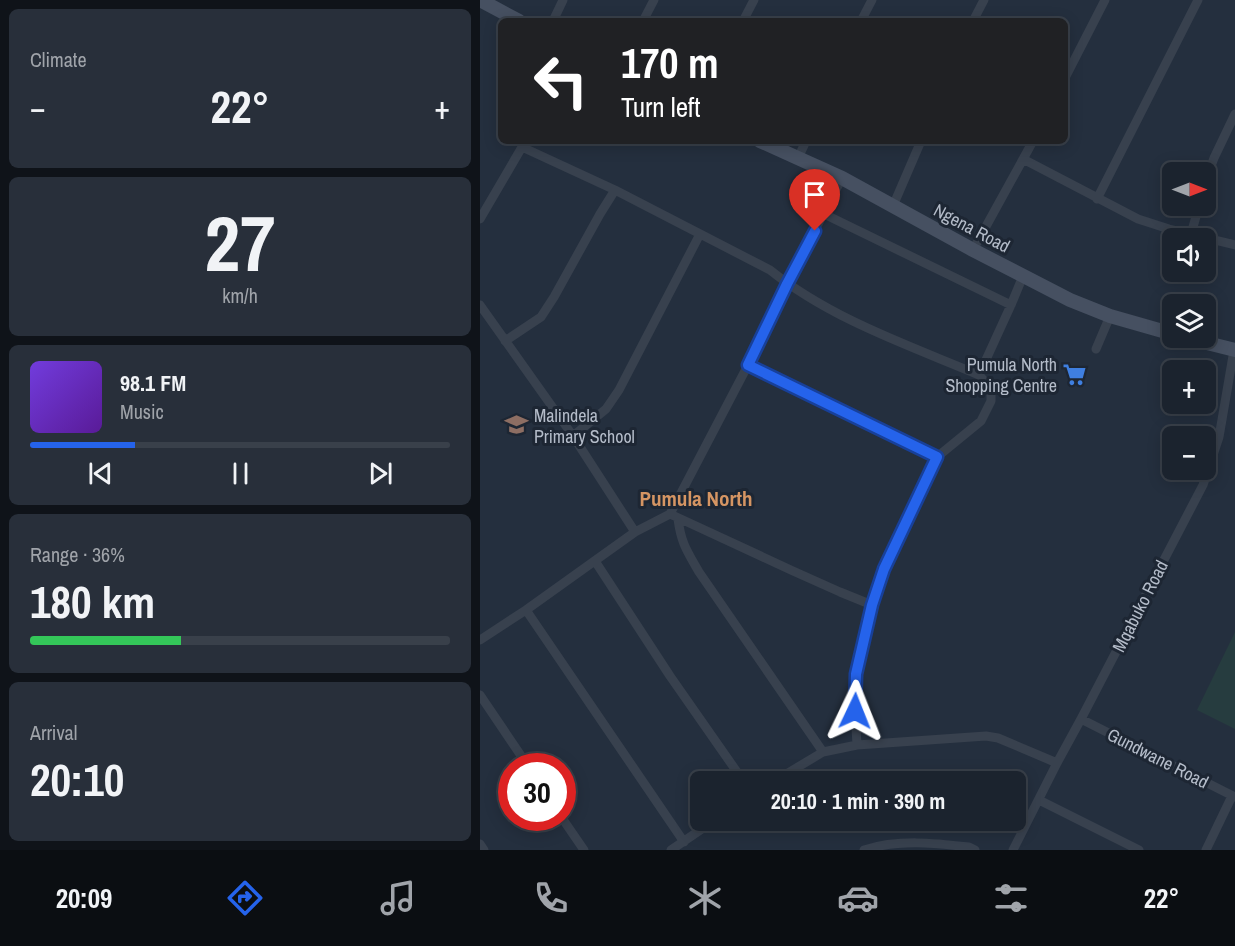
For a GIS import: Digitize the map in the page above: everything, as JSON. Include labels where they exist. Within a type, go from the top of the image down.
[{"type":"street","points":[[480,0],[513,18]]},
{"type":"street","points":[[554,18],[563,0]]},
{"type":"street","points":[[645,18],[654,0]]},
{"type":"street","points":[[745,18],[754,0]]},
{"type":"street","points":[[863,18],[872,0]]},
{"type":"street","points":[[975,18],[984,0]]},
{"type":"street","points":[[1068,72],[1105,0]]},
{"type":"street","points":[[1097,199],[1198,0]]},
{"type":"street","points":[[1213,162],[1235,114]]},
{"type":"street","name":"Ngena Road","points":[[767,144],[842,178],[1070,300],[1110,316],[1162,331]]},
{"type":"street","points":[[798,158],[805,144]]},
{"type":"street","points":[[893,206],[920,144]]},
{"type":"street","points":[[974,250],[1031,144]]},
{"type":"street","points":[[480,219],[522,147],[615,190],[770,270],[813,301],[979,375],[991,388],[991,400],[981,421],[937,457],[884,569],[872,605],[856,674],[857,745]]},
{"type":"street","points":[[1023,159],[1138,219],[1170,228]]},
{"type":"street","points":[[480,640],[635,532],[674,516],[787,284],[842,178]]},
{"type":"street","points":[[505,341],[541,317],[615,190]]},
{"type":"street","points":[[824,214],[1011,305]]},
{"type":"street","points":[[573,436],[606,409],[619,390],[700,234]]},
{"type":"street","points":[[1216,240],[1235,245]]},
{"type":"street","points":[[979,375],[1023,276]]},
{"type":"street","points":[[480,305],[573,436],[635,532]]},
{"type":"street","points":[[1096,349],[1110,316]]},
{"type":"street","points":[[1216,345],[1235,350]]},
{"type":"street","name":"Mqabuko Road","points":[[1013,850],[1056,763],[1082,719],[1203,485],[1219,437],[1235,350]]},
{"type":"street","points":[[748,365],[937,457]]},
{"type":"street","points":[[674,516],[872,605]]},
{"type":"street","points":[[674,516],[680,537],[699,572],[823,752]]},
{"type":"street","points":[[595,561],[670,676],[736,771]]},
{"type":"street","points":[[526,610],[684,842]]},
{"type":"street","points":[[480,695],[519,753]]},
{"type":"street","name":"Gundwane Road","points":[[1082,719],[1234,797]]},
{"type":"street","points":[[791,771],[823,752],[857,745],[986,736],[998,738],[1056,763]]},
{"type":"street","points":[[1206,850],[1234,797]]},
{"type":"street","points":[[1039,800],[1140,850]]},
{"type":"street","points":[[571,831],[584,850]]},
{"type":"street","points":[[671,850],[700,831]]},
{"type":"street","points":[[1112,850],[1118,840]]},
{"type":"street","points":[[864,850],[897,844],[924,843],[969,847],[975,850]]},
{"type":"street","points":[[480,844],[484,850]]},
{"type":"green space","points":[[1235,632],[1235,729],[1197,710]]},
{"type":"place","name":"Pumula North Shopping Centre","points":[[1075,374]]},
{"type":"place","name":"Malindela Primary School","points":[[516,425]]},
{"type":"district","name":"Pumula North","points":[[696,498]]},
{"type":"route","points":[[815,231],[748,365],[937,457],[884,569],[872,605],[856,674],[855,711]]}]
